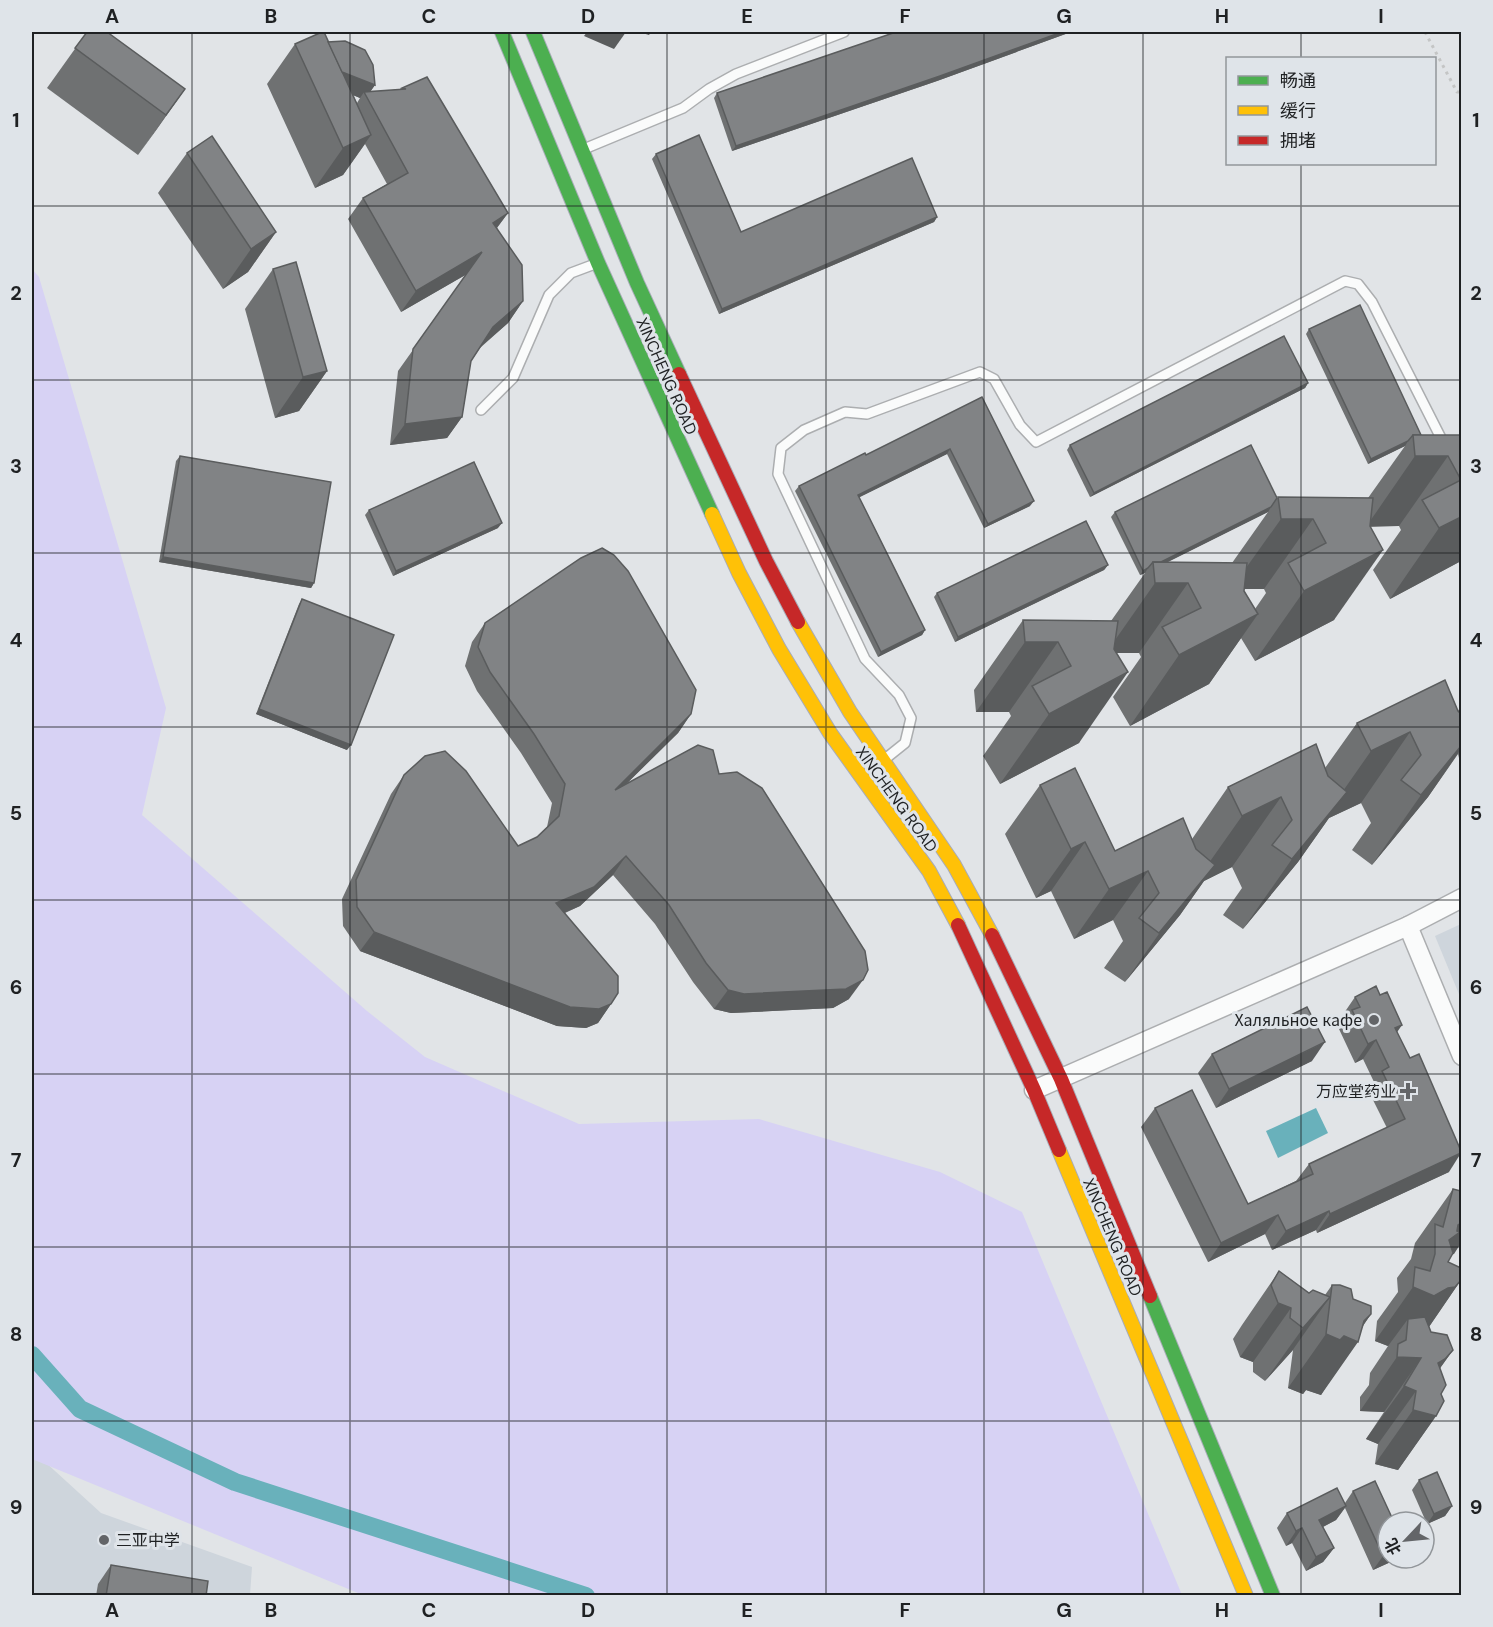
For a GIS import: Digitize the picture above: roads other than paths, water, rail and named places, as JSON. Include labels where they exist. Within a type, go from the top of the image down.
[{"type":"main road","name":"XINCHENG ROAD","points":[[502,32],[598,263],[739,573],[779,649],[830,732],[929,871],[965,939],[1034,1090],[1245,1596]]},
{"type":"main road","name":"XINCHENG ROAD","points":[[533,32],[637,283],[766,561],[805,635],[850,712],[954,865],[983,917],[1060,1079],[1273,1596]]},
{"type":"street","points":[[1034,1090],[1408,926],[1461,898]]},
{"type":"street","points":[[1408,926],[1461,1056]]},
{"type":"lane","points":[[582,150],[683,108],[709,88],[736,74],[844,32]]},
{"type":"lane","points":[[481,410],[513,378],[549,295],[571,273],[598,263]]},
{"type":"lane","points":[[884,760],[905,743],[910,718],[899,695],[865,659],[778,474],[781,448],[804,430],[845,412],[867,414],[980,372],[994,379],[1020,425],[1036,442],[1345,281],[1358,284],[1372,302],[1451,458]]},
{"type":"water","points":[[1316,1108],[1328,1133],[1278,1158],[1266,1131]]},
{"type":"waterway","points":[[32,1355],[80,1409],[235,1482],[586,1596]]},
{"type":"place","name":"Халяльное кафе","points":[[1374,1020]]},
{"type":"place","name":"万应堂药业","points":[[1408,1091]]},
{"type":"place","name":"三亚中学","points":[[104,1540]]}]
